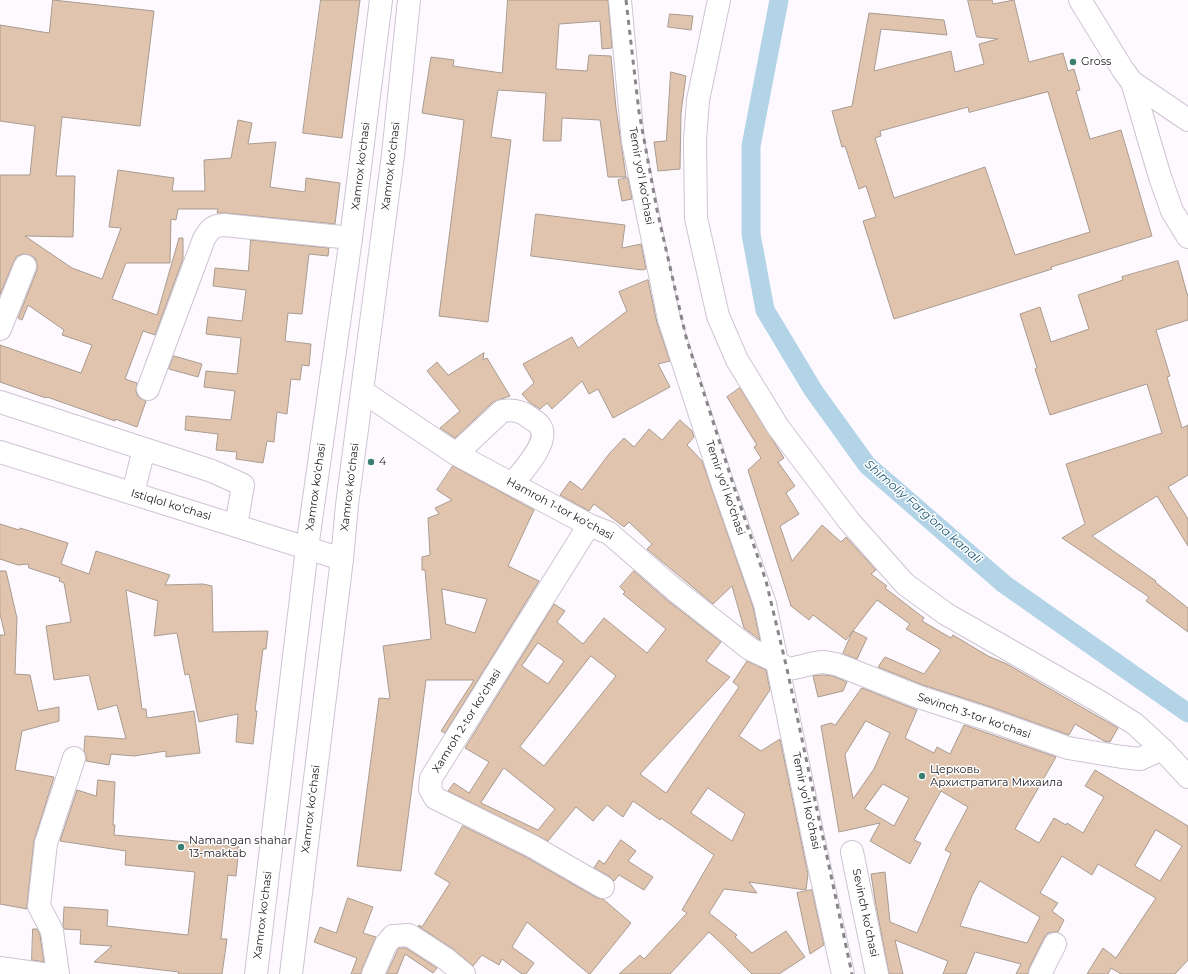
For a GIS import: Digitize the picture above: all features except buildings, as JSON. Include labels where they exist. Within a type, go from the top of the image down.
[{"type":"street","name":"Xamrox ko'chasi","points":[[256,974],[306,548],[351,238],[381,0]]},
{"type":"street","name":"Xamrox koʻchasi","points":[[291,974],[342,559],[347,505],[393,155],[409,0]]},
{"type":"street","name":"Temir yoʻl koʻchasi","points":[[620,0],[633,142],[668,319],[722,482],[765,604],[783,666],[818,861],[843,974]]},
{"type":"street","points":[[719,0],[698,100],[695,140],[696,218],[718,316],[737,360],[778,427],[849,521],[905,584],[946,614],[1100,702],[1135,724],[1162,749],[1188,777]]},
{"type":"street","points":[[1080,0],[1132,82],[1188,120]]},
{"type":"street","points":[[1132,82],[1160,177],[1180,209],[1188,237]]},
{"type":"street","points":[[148,389],[204,239],[209,231],[217,225],[351,238]]},
{"type":"street","points":[[0,330],[26,266]]},
{"type":"street","name":"Hamroh 1-tor koʻchasi","points":[[362,391],[456,454],[609,533],[675,590],[750,649],[783,666]]},
{"type":"street","points":[[0,402],[212,471],[243,485],[236,526]]},
{"type":"street","points":[[456,454],[502,411],[517,410],[526,414],[540,426],[542,443],[512,484]]},
{"type":"street","points":[[133,493],[144,449]]},
{"type":"street","name":"Istiqlol koʻchasi","points":[[0,452],[342,559]]},
{"type":"street","name":"Xamroh 2-tor koʻchasi","points":[[589,524],[430,778],[430,789],[435,798],[532,846],[602,888]]},
{"type":"street","name":"Sevinch 3-tor koʻchasi","points":[[783,666],[799,668],[824,662],[836,664],[919,697],[987,719],[1068,748],[1140,759],[1162,749]]},
{"type":"street","points":[[58,974],[52,931],[39,906],[46,843],[74,758]]},
{"type":"street","name":"Sevinch koʻchasi","points":[[852,852],[877,974]]},
{"type":"street","points":[[373,974],[386,944],[393,936],[409,935],[446,959],[464,974]]},
{"type":"street","points":[[1040,974],[1055,944]]},
{"type":"street","points":[[0,968],[42,974]]},
{"type":"waterway","name":"Shimoliy Fargʻona kanali","points":[[779,0],[751,146],[751,234],[765,310],[813,390],[867,465],[1004,584],[1188,713]]},
{"type":"railway","points":[[626,0],[639,112],[657,210],[686,337],[766,581],[787,669],[852,974]]},
{"type":"place","name":"Gross","points":[[1073,62]]},
{"type":"place","name":"4","points":[[371,462]]},
{"type":"place","name":"Церковь Архистратига Михаила","points":[[922,776]]},
{"type":"place","name":"Namangan shahar 13-maktab","points":[[181,847]]}]
